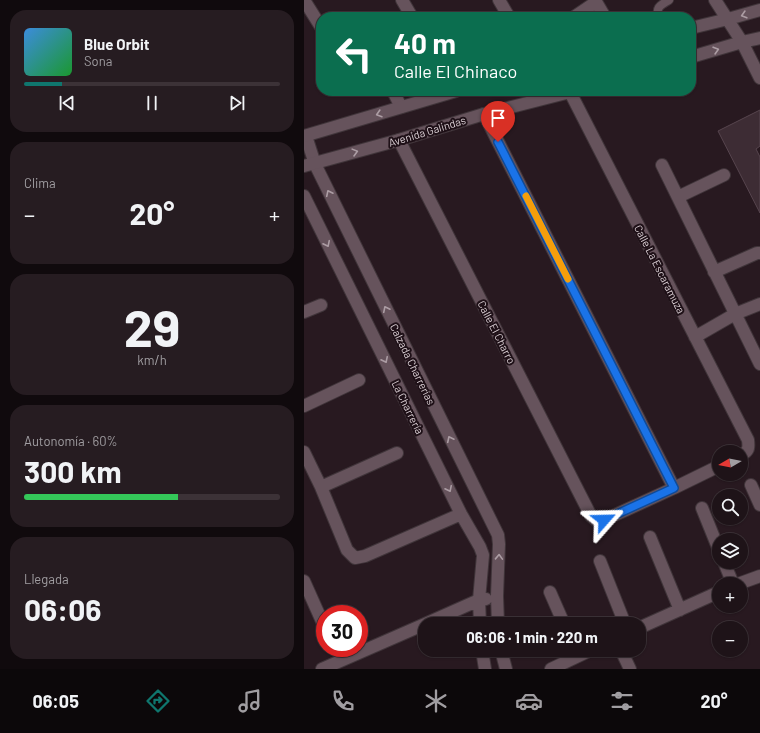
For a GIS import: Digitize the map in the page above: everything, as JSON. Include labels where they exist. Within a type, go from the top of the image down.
[{"type":"street","points":[[304,0],[316,19]]},
{"type":"street","points":[[402,0],[409,12]]},
{"type":"street","points":[[499,0],[506,12]]},
{"type":"street","points":[[715,0],[742,42],[760,78]]},
{"type":"street","points":[[581,12],[596,1],[603,12]]},
{"type":"street","points":[[696,27],[760,10]]},
{"type":"street","points":[[696,56],[760,38]]},
{"type":"street","points":[[396,96],[401,107]]},
{"type":"street","points":[[305,136],[438,96]]},
{"type":"street","name":"Avenida Galindas","points":[[309,165],[484,114],[556,96]]},
{"type":"street","name":"Calle La Escaramuza","points":[[574,96],[748,440],[747,445]]},
{"type":"street","points":[[484,114],[674,488],[712,469]]},
{"type":"street","name":"Calzada Charrerías","points":[[305,136],[309,165],[498,535],[498,617]]},
{"type":"street","name":"Calle El Charro","points":[[399,140],[591,516],[597,521],[604,520],[674,488]]},
{"type":"street","points":[[662,165],[760,364]]},
{"type":"street","points":[[678,197],[724,175]]},
{"type":"street","name":"La Charrería","points":[[304,196],[461,514],[480,547],[483,555],[480,617]]},
{"type":"street","points":[[304,224],[315,220]]},
{"type":"street","points":[[714,272],[760,253]]},
{"type":"street","points":[[695,337],[735,314],[760,304]]},
{"type":"street","points":[[304,312],[321,305]]},
{"type":"street","points":[[304,406],[360,380]]},
{"type":"street","points":[[304,452],[347,550],[355,558],[365,556],[461,514]]},
{"type":"street","points":[[320,488],[397,453]]},
{"type":"street","points":[[751,485],[760,505]]},
{"type":"street","points":[[702,508],[712,533]]},
{"type":"street","points":[[650,537],[680,610]]},
{"type":"street","points":[[600,561],[622,617]]},
{"type":"street","points":[[748,580],[760,576]]},
{"type":"street","points":[[304,581],[316,608]]},
{"type":"street","points":[[550,592],[561,617]]},
{"type":"street","points":[[646,625],[712,595]]},
{"type":"street","points":[[441,617],[480,600],[497,596]]},
{"type":"street","points":[[322,669],[418,627]]},
{"type":"street","points":[[483,657],[485,669]]},
{"type":"street","points":[[503,657],[506,669]]},
{"type":"street","points":[[551,669],[570,657]]},
{"type":"street","points":[[624,657],[630,669]]},
{"type":"lane","points":[[658,12],[659,7],[669,0]]},
{"type":"building","points":[[760,110],[760,146],[756,149],[760,157],[760,213],[718,131]]},
{"type":"slow traffic","points":[[526,196],[568,279]]},
{"type":"route","points":[[498,142],[674,488],[604,520]]}]
